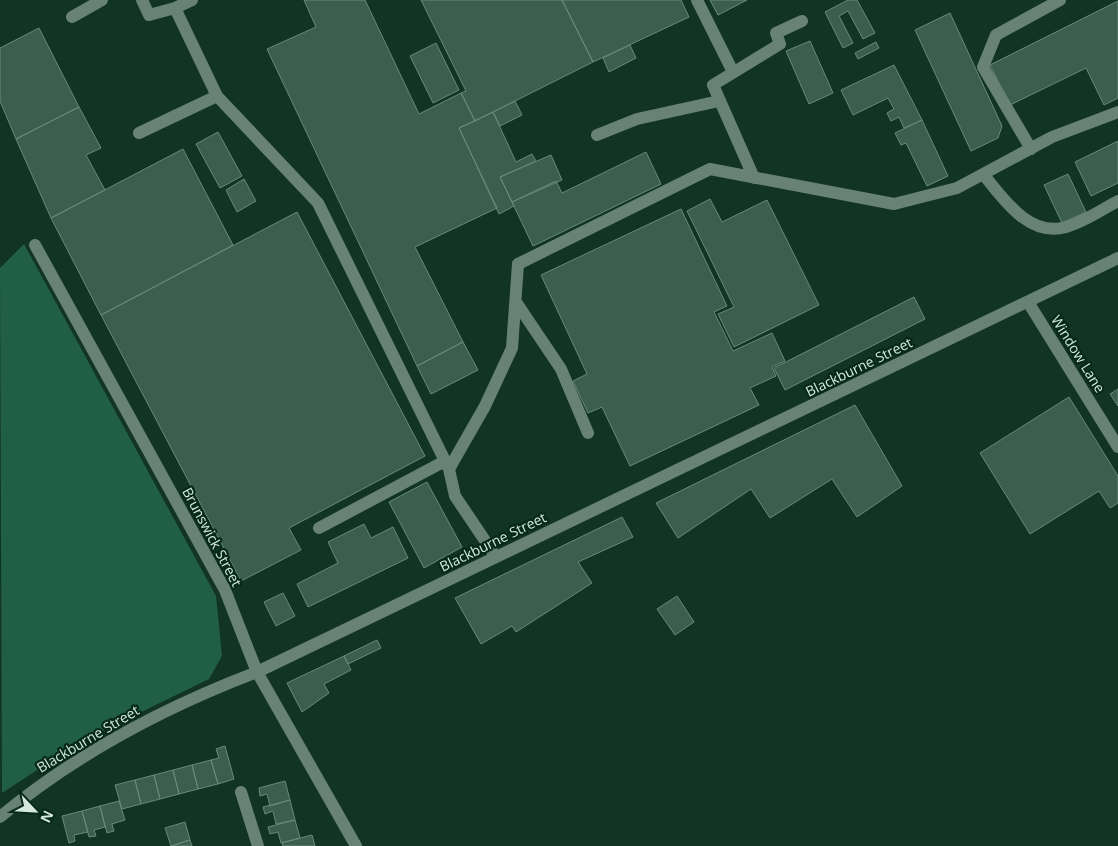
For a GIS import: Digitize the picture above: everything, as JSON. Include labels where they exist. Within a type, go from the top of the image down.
[{"type":"street","points":[[72,16],[102,0]]},
{"type":"street","points":[[142,0],[149,15],[175,8],[192,0]]},
{"type":"street","points":[[697,0],[733,72]]},
{"type":"street","points":[[1031,150],[983,67],[996,35],[1060,0]]},
{"type":"street","points":[[175,8],[217,96],[318,203],[447,465],[455,496],[496,557]]},
{"type":"street","points":[[754,178],[712,84],[780,44],[776,33],[802,21]]},
{"type":"street","points":[[139,133],[217,96]]},
{"type":"street","points":[[597,135],[637,119],[719,101]]},
{"type":"street","points":[[319,528],[447,465],[485,406],[512,348],[518,264],[710,169],[894,204],[957,188],[1031,150],[1052,137],[1118,112]]},
{"type":"street","points":[[983,174],[1008,204],[1030,223],[1047,229],[1064,228],[1118,202]]},
{"type":"street","name":"Brunswick Street","points":[[35,245],[225,590],[258,672],[356,846]]},
{"type":"street","name":"Blackburne Street","points":[[0,817],[32,790],[125,730],[200,694],[258,672],[1118,258]]},
{"type":"street","points":[[516,302],[561,369],[588,433]]},
{"type":"street","name":"Window Lane","points":[[1028,302],[1118,447]]},
{"type":"street","points":[[241,792],[258,846]]},
{"type":"green space","points":[[24,244],[216,596],[222,656],[209,679],[80,742],[2,793],[0,268]]},
{"type":"building","points":[[304,0],[365,0],[419,114],[461,93],[475,121],[459,128],[497,208],[415,247],[463,342],[417,366],[267,49],[316,27]]},
{"type":"building","points":[[421,0],[562,0],[593,62],[475,121],[461,93],[466,91]]},
{"type":"building","points":[[562,0],[681,0],[689,17],[593,62]]},
{"type":"building","points":[[710,0],[747,0],[718,15]]},
{"type":"building","points":[[848,0],[857,0],[875,33],[863,39],[848,11],[839,16],[853,43],[843,48],[825,12]]},
{"type":"building","points":[[1118,1],[1118,98],[1104,105],[1086,68],[1010,105],[990,65]]},
{"type":"building","points":[[950,13],[1002,126],[998,138],[971,151],[915,30]]},
{"type":"building","points":[[39,28],[79,107],[16,139],[0,101],[0,48]]},
{"type":"building","points":[[810,41],[833,93],[809,104],[786,51]]},
{"type":"building","points":[[876,42],[879,48],[858,59],[855,53]]},
{"type":"building","points":[[436,43],[459,90],[433,103],[410,56]]},
{"type":"building","points":[[630,45],[636,58],[609,72],[603,58]]},
{"type":"building","points":[[894,65],[922,120],[904,128],[899,117],[891,121],[887,113],[894,109],[888,98],[853,115],[841,90]]},
{"type":"building","points":[[515,101],[522,115],[500,126],[493,112]]},
{"type":"building","points":[[79,107],[101,148],[86,155],[105,190],[51,218],[16,139]]},
{"type":"building","points":[[493,112],[516,162],[532,154],[536,161],[500,177],[514,206],[499,214],[459,128]]},
{"type":"building","points":[[922,120],[948,176],[927,186],[906,143],[901,145],[895,133]]},
{"type":"building","points":[[218,132],[242,176],[220,188],[196,144]]},
{"type":"building","points":[[1118,141],[1118,183],[1091,196],[1075,162]]},
{"type":"building","points":[[183,149],[233,245],[101,315],[51,218]]},
{"type":"building","points":[[646,152],[661,184],[533,246],[512,202],[556,181],[562,193]]},
{"type":"building","points":[[551,155],[562,180],[512,202],[500,177]]},
{"type":"building","points":[[1068,174],[1086,212],[1062,223],[1044,185]]},
{"type":"building","points":[[244,179],[256,201],[237,212],[226,190]]},
{"type":"building","points":[[710,199],[722,222],[767,200],[819,305],[734,347],[718,314],[734,307],[687,211]]},
{"type":"building","points":[[681,209],[727,306],[714,312],[733,351],[772,333],[785,361],[772,367],[776,376],[750,388],[759,405],[630,466],[602,407],[588,413],[573,381],[587,374],[541,275]]},
{"type":"building","points":[[297,212],[425,456],[289,528],[301,550],[241,581],[101,315]]},
{"type":"building","points":[[914,297],[925,319],[785,390],[774,368]]},
{"type":"building","points":[[463,342],[478,370],[431,394],[417,366]]},
{"type":"building","points":[[1118,389],[1118,406],[1110,394]]},
{"type":"building","points":[[1069,397],[1118,476],[1118,503],[1110,508],[1099,491],[1030,534],[980,453]]},
{"type":"building","points":[[855,405],[902,486],[857,517],[832,479],[770,518],[751,489],[678,538],[656,503]]},
{"type":"building","points":[[427,482],[462,547],[424,568],[389,502]]},
{"type":"building","points":[[622,517],[633,537],[578,562],[592,583],[516,632],[512,626],[481,644],[455,598]]},
{"type":"building","points":[[364,524],[371,538],[393,527],[408,558],[308,607],[297,584],[338,563],[328,542]]},
{"type":"building","points":[[283,593],[295,616],[276,626],[264,602]]},
{"type":"building","points":[[677,596],[694,622],[675,635],[657,609]]},
{"type":"building","points":[[377,640],[381,648],[348,664],[344,656]]},
{"type":"building","points":[[344,656],[351,670],[324,684],[329,693],[302,712],[287,683]]},
{"type":"building","points":[[225,746],[234,779],[218,784],[211,760],[219,758],[216,749]]},
{"type":"building","points":[[211,760],[218,784],[198,789],[192,765]]},
{"type":"building","points":[[192,765],[198,789],[179,794],[173,770]]},
{"type":"building","points":[[173,770],[179,794],[160,799],[154,775]]},
{"type":"building","points":[[154,775],[160,799],[141,804],[135,780]]},
{"type":"building","points":[[135,780],[141,804],[122,809],[115,785]]},
{"type":"building","points":[[285,781],[290,800],[270,806],[267,794],[260,796],[259,788]]},
{"type":"building","points":[[290,800],[295,820],[276,824],[273,811],[265,814],[263,807]]},
{"type":"building","points":[[119,801],[125,820],[112,824],[114,831],[107,833],[100,806]]},
{"type":"building","points":[[100,806],[105,827],[94,830],[96,836],[89,837],[82,811]]},
{"type":"building","points":[[82,811],[88,832],[74,835],[75,841],[69,843],[62,816]]},
{"type":"building","points":[[295,820],[300,838],[281,843],[278,832],[270,834],[268,827]]},
{"type":"building","points":[[185,822],[190,840],[171,846],[165,828]]},
{"type":"building","points":[[312,835],[315,846],[283,846],[282,843]]},
{"type":"building","points":[[190,840],[192,846],[171,846]]}]
